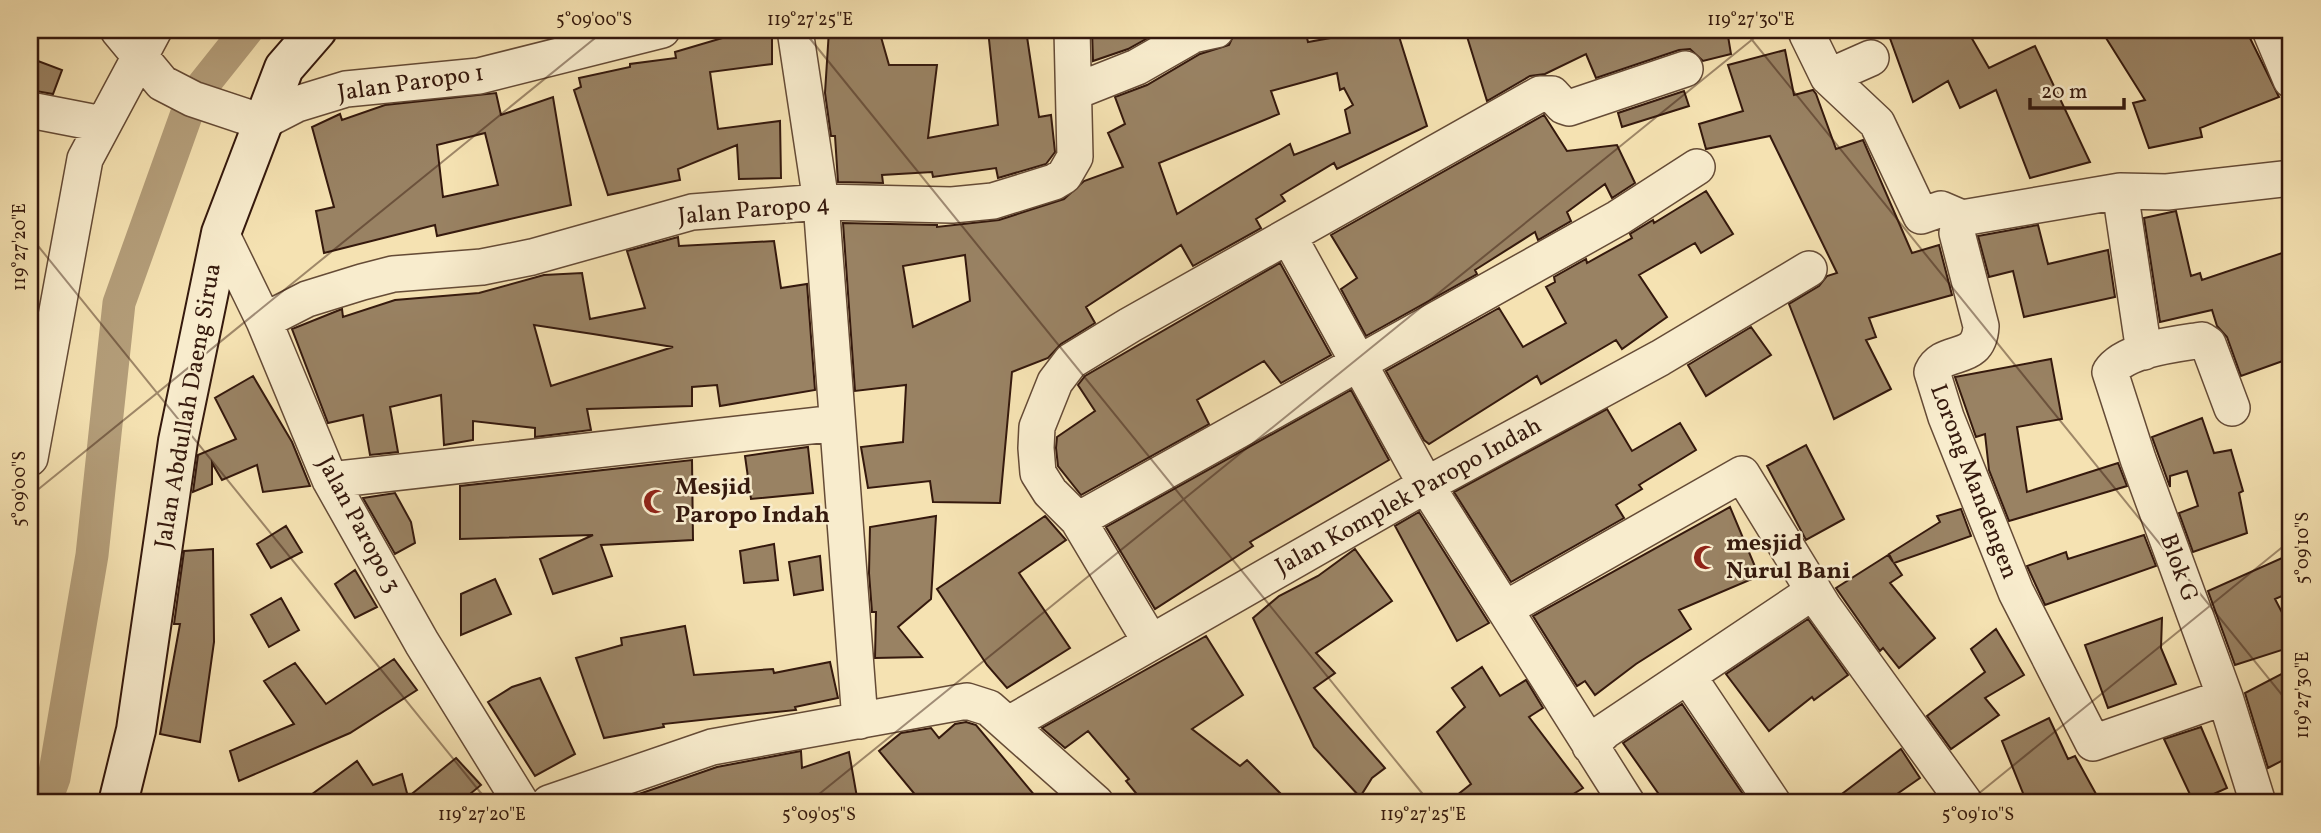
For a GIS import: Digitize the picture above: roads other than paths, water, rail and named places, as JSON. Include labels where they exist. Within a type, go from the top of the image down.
[{"type":"main road","name":"Jalan Abdullah Daeng Sirua","points":[[118,803],[136,730],[178,441],[221,233],[284,68],[317,30]]},
{"type":"street","name":"Jalan Paropo 1","points":[[262,122],[297,104],[346,89],[479,76],[662,30]]},
{"type":"street","points":[[796,30],[821,202],[860,721]]},
{"type":"street","name":"Jalan Paropo 4","points":[[264,321],[307,299],[393,274],[508,263],[692,212],[821,202],[953,205],[993,201],[1054,182],[1064,176],[1075,157],[1072,30]]},
{"type":"street","points":[[1074,92],[1137,67],[1193,35],[1216,30]]},
{"type":"street","points":[[2270,30],[2291,80]]},
{"type":"street","points":[[1807,34],[1828,77],[1877,123],[1921,216],[1941,209],[1962,218],[2120,191],[2167,192],[2291,178]]},
{"type":"street","points":[[137,38],[162,83],[193,99],[262,122]]},
{"type":"street","points":[[30,458],[85,159],[137,38]]},
{"type":"street","points":[[1828,77],[1871,58]]},
{"type":"street","points":[[1150,641],[1078,520],[1050,492],[1038,472],[1037,427],[1055,382],[1072,361],[1118,332],[1540,94],[1552,94],[1563,106],[1569,108],[1685,69]]},
{"type":"street","points":[[30,110],[102,124]]},
{"type":"street","points":[[1078,520],[1618,218],[1697,167]]},
{"type":"street","points":[[2120,191],[2144,352]]},
{"type":"street","name":"Lorong Mandengen","points":[[1962,218],[1957,233],[1981,326],[1981,338],[1972,349],[1934,367],[1933,379],[2016,592],[2093,743],[2225,697]]},
{"type":"street","name":"Jalan Paropo 3","points":[[221,233],[264,321],[330,480],[422,643],[527,803],[712,747],[967,701],[989,708],[1096,803]]},
{"type":"street","points":[[1289,237],[1426,485],[1627,803]]},
{"type":"street","name":"Jalan Komplek Paropo Indah","points":[[1009,724],[1426,485],[1660,358],[1809,269]]},
{"type":"street","name":"Blok G","points":[[2232,408],[2206,341],[2144,352],[2115,365],[2110,372],[2225,697],[2258,803]]},
{"type":"street","points":[[330,480],[837,423]]},
{"type":"street","points":[[1505,610],[1742,474],[1814,592],[1965,803]]},
{"type":"street","points":[[1590,746],[1605,731],[1814,592]]},
{"type":"street","points":[[1688,676],[1773,803]]},
{"type":"waterway","points":[[45,803],[54,778],[92,555],[119,303],[192,99],[247,30]]},
{"type":"place","name":"Mesjid Paropo Indah","points":[[655,502]]},
{"type":"place","name":"mesjid Nurul Bani","points":[[1706,558]]}]
